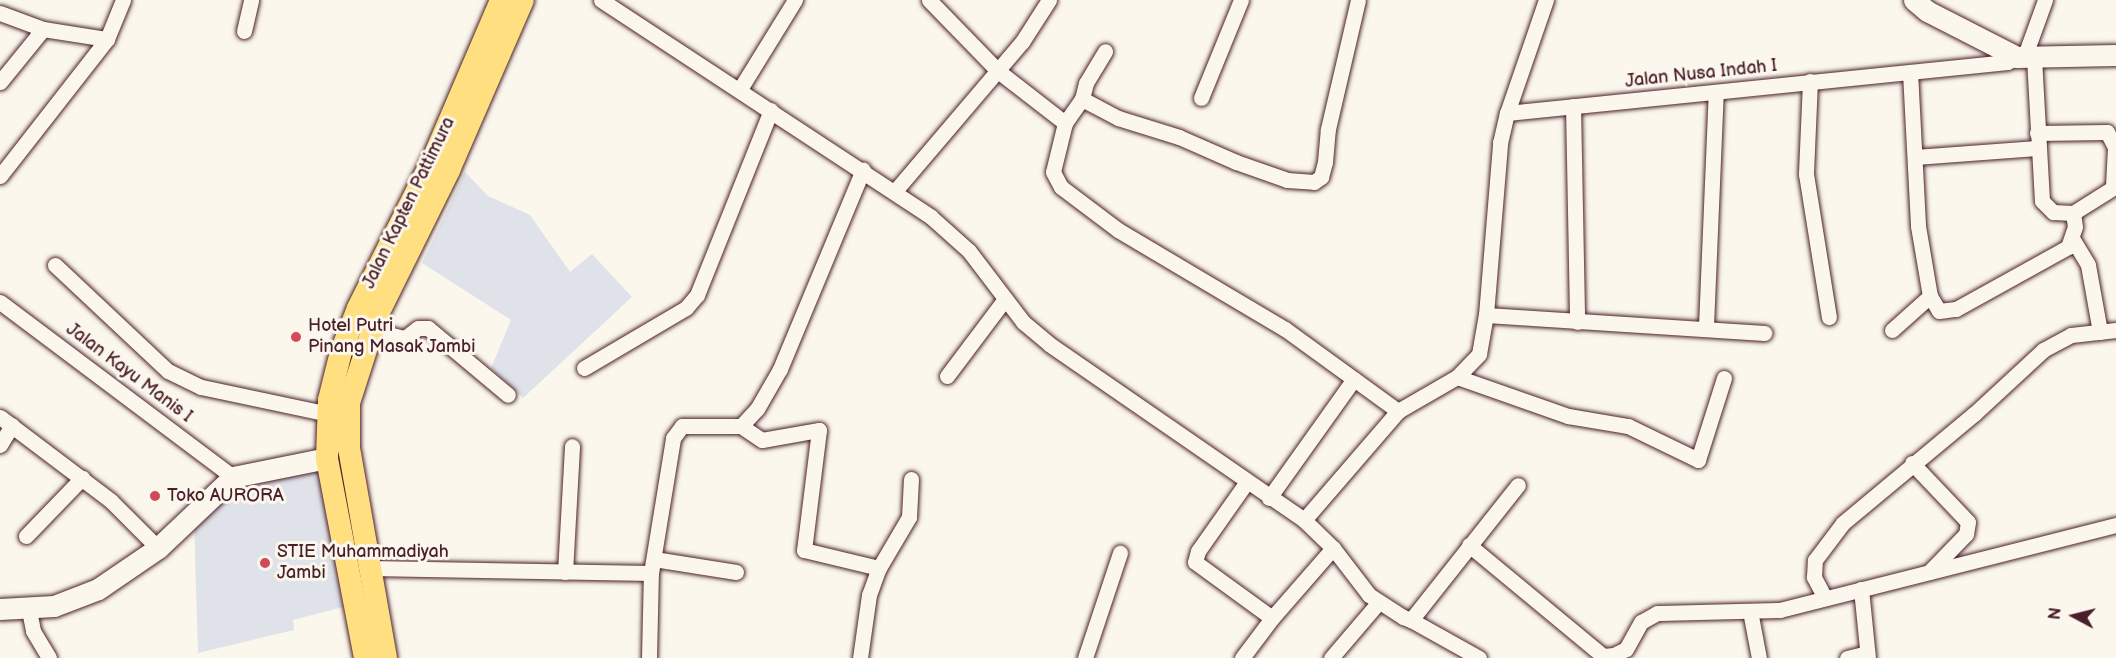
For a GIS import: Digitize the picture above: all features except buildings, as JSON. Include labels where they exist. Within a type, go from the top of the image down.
[{"type":"main road","name":"Jalan Kapten Pattimura","points":[[441,165],[501,0]]},
{"type":"main road","name":"Jalan Kapten Pattimura","points":[[386,658],[369,568],[327,458],[329,414],[341,352],[403,240],[523,0]]},
{"type":"main road","name":"Jalan Kapten Pattimura","points":[[365,658],[350,518],[350,403],[403,240]]},
{"type":"street","points":[[0,176],[107,39],[123,0]]},
{"type":"street","points":[[244,31],[252,0]]},
{"type":"street","points":[[601,0],[895,191],[952,234],[1023,322],[1048,344],[1135,400],[1246,483],[1304,520],[1334,548],[1378,603],[1479,658]]},
{"type":"street","points":[[740,89],[795,0]]},
{"type":"street","points":[[929,0],[998,71],[1065,123]]},
{"type":"street","points":[[895,191],[957,113],[998,71],[1029,34],[1049,0]]},
{"type":"street","points":[[1201,98],[1241,0]]},
{"type":"street","points":[[1082,99],[1118,118],[1179,137],[1236,162],[1287,180],[1314,182],[1320,177],[1325,162],[1328,129],[1358,0]]},
{"type":"street","points":[[1304,520],[1398,411],[1456,377],[1479,354],[1486,315],[1500,143],[1507,113],[1546,0]]},
{"type":"street","points":[[1914,0],[1946,22],[2025,58],[2116,56]]},
{"type":"street","points":[[1915,157],[2037,140],[2107,132],[2115,147],[2115,187],[2073,213],[2046,208],[2037,140],[2025,58],[2045,0]]},
{"type":"street","points":[[0,13],[43,29],[107,39]]},
{"type":"street","points":[[0,82],[43,29]]},
{"type":"street","points":[[1105,51],[1086,83],[1082,99],[1065,123],[1053,172],[1061,187],[1118,230],[1285,329],[1398,411]]},
{"type":"street","name":"Jalan Nusa Indah I","points":[[1507,113],[2025,58]]},
{"type":"street","points":[[1910,72],[1918,226],[1930,296],[1939,310],[1956,309],[2061,252],[2072,238]]},
{"type":"street","points":[[1810,81],[1806,174],[1829,317]]},
{"type":"street","points":[[1706,326],[1716,92]]},
{"type":"street","points":[[1573,106],[1577,322]]},
{"type":"street","points":[[584,368],[686,308],[697,295],[771,110]]},
{"type":"street","points":[[741,426],[757,409],[780,369],[863,170]]},
{"type":"street","points":[[2073,213],[2072,238],[2088,265],[2100,332]]},
{"type":"street","points":[[55,265],[168,371],[201,387],[329,414]]},
{"type":"street","points":[[1892,330],[1930,296]]},
{"type":"street","points":[[947,376],[1005,299]]},
{"type":"street","name":"Jalan Kayu Manis I","points":[[0,302],[233,477]]},
{"type":"street","points":[[1486,315],[1577,322],[1706,326],[1764,333]]},
{"type":"street","points":[[372,330],[405,338],[418,328],[429,328],[508,395]]},
{"type":"street","points":[[1825,598],[1813,569],[1821,549],[1843,523],[1912,463],[1974,414],[2043,350],[2071,335],[2116,330]]},
{"type":"street","points":[[1456,377],[1569,416],[1629,426],[1698,460],[1724,378]]},
{"type":"street","points":[[1269,498],[1354,379]]},
{"type":"street","points":[[0,445],[6,421],[111,501],[158,548]]},
{"type":"street","points":[[649,658],[653,566],[677,429],[682,426],[741,426],[762,440],[819,430],[804,550],[879,568]]},
{"type":"street","points":[[565,572],[572,446]]},
{"type":"street","points":[[0,609],[29,610],[54,606],[98,589],[158,548],[233,477],[327,458]]},
{"type":"street","points":[[1912,463],[1968,522],[1966,534],[1929,572]]},
{"type":"street","points":[[26,536],[81,478]]},
{"type":"street","points":[[860,658],[869,595],[879,568],[909,517],[911,478]]},
{"type":"street","points":[[1246,483],[1198,551],[1195,562],[1272,618]]},
{"type":"street","points":[[1412,620],[1518,485]]},
{"type":"street","points":[[1469,545],[1603,656],[1621,654],[1641,622],[1658,613],[1780,610],[2116,525]]},
{"type":"street","points":[[1242,658],[1272,618],[1334,548]]},
{"type":"street","points":[[1085,658],[1120,553]]},
{"type":"street","points":[[369,568],[565,572],[653,566],[736,572]]},
{"type":"street","points":[[1847,658],[1867,655],[1861,589]]},
{"type":"street","points":[[1331,658],[1378,603]]},
{"type":"street","points":[[29,610],[33,631],[49,658]]},
{"type":"street","points":[[1750,611],[1759,658]]},
{"type":"shaded area","points":[[465,172],[488,196],[530,215],[570,272],[592,254],[632,297],[523,398],[491,368],[511,320],[422,263]]},
{"type":"shaded area","name":"STIE Muhammadiyah Jambi","points":[[320,469],[343,607],[293,620],[294,630],[198,653],[194,519],[235,483]]},
{"type":"place","name":"Hotel Putri Pinang Masak Jambi","points":[[296,337]]},
{"type":"place","name":"Toko AURORA","points":[[155,496]]},
{"type":"place","name":"STIE Muhammadiyah Jambi","points":[[265,563]]}]
